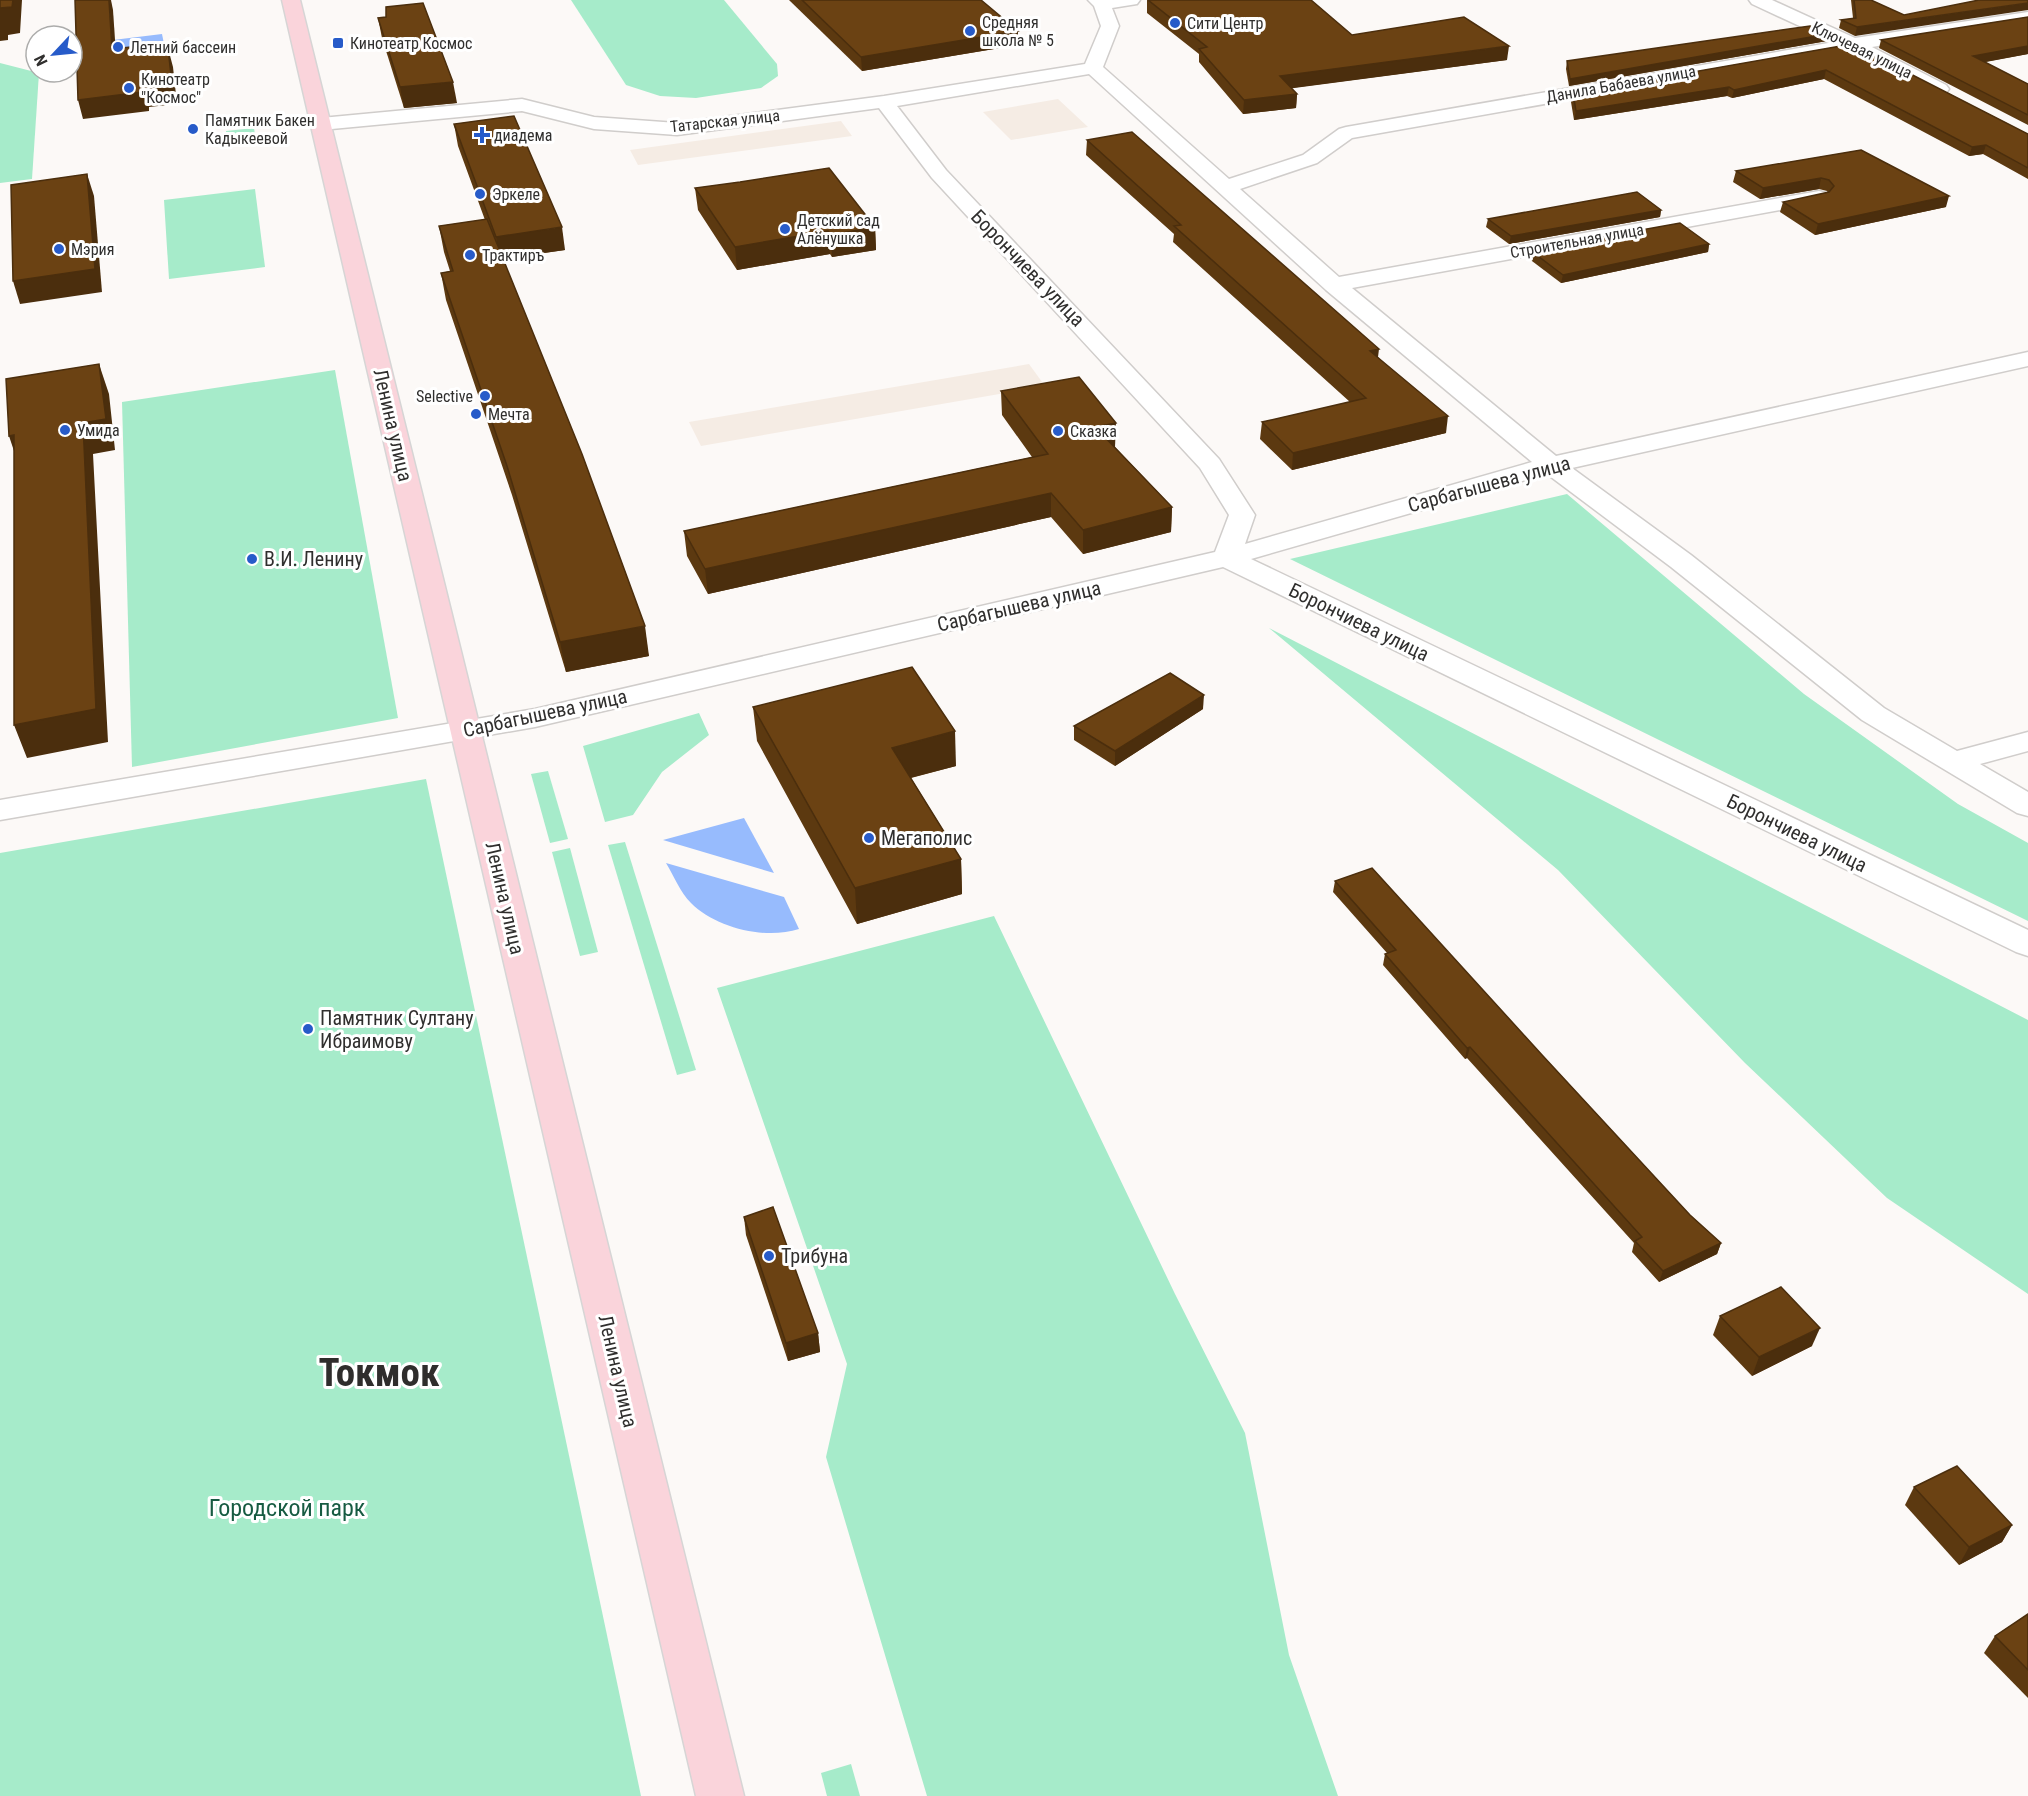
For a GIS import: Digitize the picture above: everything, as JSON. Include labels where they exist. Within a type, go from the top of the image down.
[{"type":"main road","name":"Ленина улица","points":[[291,0],[720,1796]]},
{"type":"street","points":[[1131,0],[1100,2],[1110,26],[1093,68],[1334,285],[1551,465],[1681,561],[1873,714],[2028,806]]},
{"type":"street","name":"Ключевая улица","points":[[1758,0],[1853,44],[1956,98]]},
{"type":"street","name":"Данила Бабаева улица","points":[[1227,187],[1310,159],[1346,133],[1853,44],[2028,17]]},
{"type":"street","name":"Татарская улица","points":[[321,124],[522,105],[594,123],[678,129],[884,102],[1093,68]]},
{"type":"street","name":"Борончиева улица","points":[[884,102],[939,174],[1210,464],[1242,515],[1226,558],[2028,944]]},
{"type":"street","name":"Строительная улица","points":[[1334,285],[1819,197]]},
{"type":"street","name":"Сарбагышева улица","points":[[0,810],[536,718],[1226,558],[1551,465],[2028,359]]},
{"type":"street","points":[[1955,761],[2028,741]]},
{"type":"shaded area","points":[[1058,99],[1088,127],[1011,140],[983,112]]},
{"type":"shaded area","points":[[841,121],[852,136],[638,165],[630,150]]},
{"type":"shaded area","points":[[1029,364],[1045,386],[701,446],[689,422]]},
{"type":"green space","points":[[571,0],[724,0],[777,64],[778,76],[761,88],[696,98],[660,96],[626,85]]},
{"type":"green space","points":[[0,63],[24,69],[24,84],[38,84],[32,179],[0,183]]},
{"type":"green space","points":[[254,128],[256,142],[227,146],[226,131]]},
{"type":"green space","points":[[255,189],[265,267],[169,279],[164,200]]},
{"type":"green space","points":[[335,370],[398,718],[132,767],[122,402]]},
{"type":"green space","points":[[1567,494],[1804,694],[1958,804],[2028,843],[2028,921],[1290,559]]},
{"type":"green space","points":[[1269,628],[2028,1020],[2028,1294],[1887,1198],[1745,1063],[1558,870]]},
{"type":"green space","points":[[699,713],[709,735],[662,772],[633,815],[605,822],[583,746]]},
{"type":"green space","points":[[548,771],[568,839],[550,843],[531,774]]},
{"type":"green space","name":"Городской парк","points":[[426,779],[641,1796],[0,1796],[0,853]]},
{"type":"green space","points":[[625,842],[696,1070],[677,1075],[608,845]]},
{"type":"green space","points":[[570,848],[598,952],[580,956],[552,852]]},
{"type":"green space","points":[[994,916],[1175,1294],[1245,1433],[1289,1655],[1338,1796],[927,1796],[826,1457],[847,1364],[717,988]]},
{"type":"green space","points":[[851,1764],[860,1796],[827,1796],[821,1773]]},
{"type":"water","name":"Летний бассеин","points":[[162,34],[165,49],[84,59],[84,44]]},
{"type":"water","points":[[744,818],[774,873],[663,840]]},
{"type":"water","points":[[666,863],[784,897],[799,929],[786,932],[756,932],[742,930],[714,919],[701,912],[687,899]]},
{"type":"building","points":[[0,0],[13,0],[12,7],[0,8]]},
{"type":"building","points":[[75,0],[109,0],[112,49],[140,46],[140,51],[168,48],[172,84],[143,87],[143,92],[78,100],[78,84],[84,84],[84,24],[76,24]]},
{"type":"building","name":"Средняя школа № 5","points":[[802,0],[981,0],[1018,31],[861,57]]},
{"type":"building","points":[[1148,0],[1311,0],[1352,35],[1464,17],[1509,46],[1280,76],[1297,94],[1244,100],[1199,49],[1207,47]]},
{"type":"building","points":[[1854,0],[1871,0],[1904,15],[1979,0],[2028,0],[2028,3],[1857,27],[1841,20],[1856,18]]},
{"type":"building","points":[[423,3],[453,82],[400,87],[378,18],[386,17],[386,7]]},
{"type":"building","points":[[2028,17],[2028,46],[1973,56],[2028,84],[2028,115],[1881,40]]},
{"type":"building","points":[[1810,26],[1828,34],[1570,79],[1567,61]]},
{"type":"building","points":[[1852,44],[2028,134],[2028,168],[1986,145],[1972,147],[1826,70],[1734,90],[1729,87],[1576,111],[1573,93]]},
{"type":"building","points":[[514,116],[562,227],[496,237],[454,124]]},
{"type":"building","points":[[1132,132],[1379,349],[1370,351],[1448,416],[1293,453],[1262,422],[1366,398],[1174,226],[1181,225],[1087,140]]},
{"type":"building","points":[[1861,150],[1949,196],[1818,224],[1783,202],[1829,192],[1834,186],[1829,180],[1821,178],[1763,188],[1736,171]]},
{"type":"building","points":[[829,168],[875,227],[831,235],[828,231],[735,247],[695,188],[740,182]]},
{"type":"building","name":"Мэрия","points":[[87,174],[95,269],[13,281],[11,185]]},
{"type":"building","points":[[1637,192],[1661,210],[1511,236],[1488,219]]},
{"type":"building","points":[[487,219],[582,454],[645,626],[560,642],[507,466],[441,273],[453,271],[439,226]]},
{"type":"building","points":[[1680,223],[1709,244],[1563,275],[1530,250]]},
{"type":"building","points":[[99,364],[106,419],[83,423],[96,709],[14,725],[14,435],[9,436],[6,379]]},
{"type":"building","points":[[1079,377],[1116,423],[1095,427],[1172,507],[1083,530],[1051,493],[705,569],[684,531],[1048,454],[1001,391]]},
{"type":"building","name":"Мегаполис","points":[[912,667],[955,731],[892,748],[961,859],[855,888],[753,707]]},
{"type":"building","points":[[1170,673],[1204,695],[1115,751],[1074,726]]},
{"type":"building","points":[[1372,868],[1690,1215],[1721,1243],[1663,1271],[1635,1241],[1642,1237],[1470,1047],[1467,1048],[1385,954],[1396,950],[1335,881]]},
{"type":"building","points":[[773,1207],[818,1333],[786,1343],[744,1217]]},
{"type":"building","points":[[1781,1287],[1820,1328],[1759,1357],[1720,1316]]},
{"type":"building","points":[[1957,1466],[2012,1525],[1969,1547],[1914,1487]]},
{"type":"building","points":[[2028,1614],[2028,1670],[1995,1636]]},
{"type":"place","name":"Сити Центр","points":[[1175,23]]},
{"type":"place","name":"Средняя школа № 5","points":[[970,31]]},
{"type":"place","name":"Кинотеатр Космос","points":[[338,43]]},
{"type":"place","name":"Летний бассеин","points":[[118,47]]},
{"type":"place","name":"Кинотеатр \"Космос\"","points":[[129,88]]},
{"type":"place","name":"Памятник Бакен Кадыкеевой","points":[[193,129]]},
{"type":"place","name":"диадема","points":[[482,135]]},
{"type":"place","name":"Эркеле","points":[[480,194]]},
{"type":"place","name":"Детский сад Алёнушка","points":[[785,229]]},
{"type":"place","name":"Мэрия","points":[[59,249]]},
{"type":"place","name":"Трактиръ","points":[[470,255]]},
{"type":"place","name":"Selective","points":[[485,396]]},
{"type":"place","name":"Мечта","points":[[476,414]]},
{"type":"place","name":"Умида","points":[[65,430]]},
{"type":"place","name":"Сказка","points":[[1058,431]]},
{"type":"place","name":"В.И. Ленину","points":[[252,559]]},
{"type":"place","name":"Мегаполис","points":[[869,838]]},
{"type":"place","name":"Памятник Султану Ибраимову","points":[[308,1029]]},
{"type":"place","name":"Трибуна","points":[[769,1256]]},
{"type":"district","name":"Токмок","points":[[379,1373]]}]
